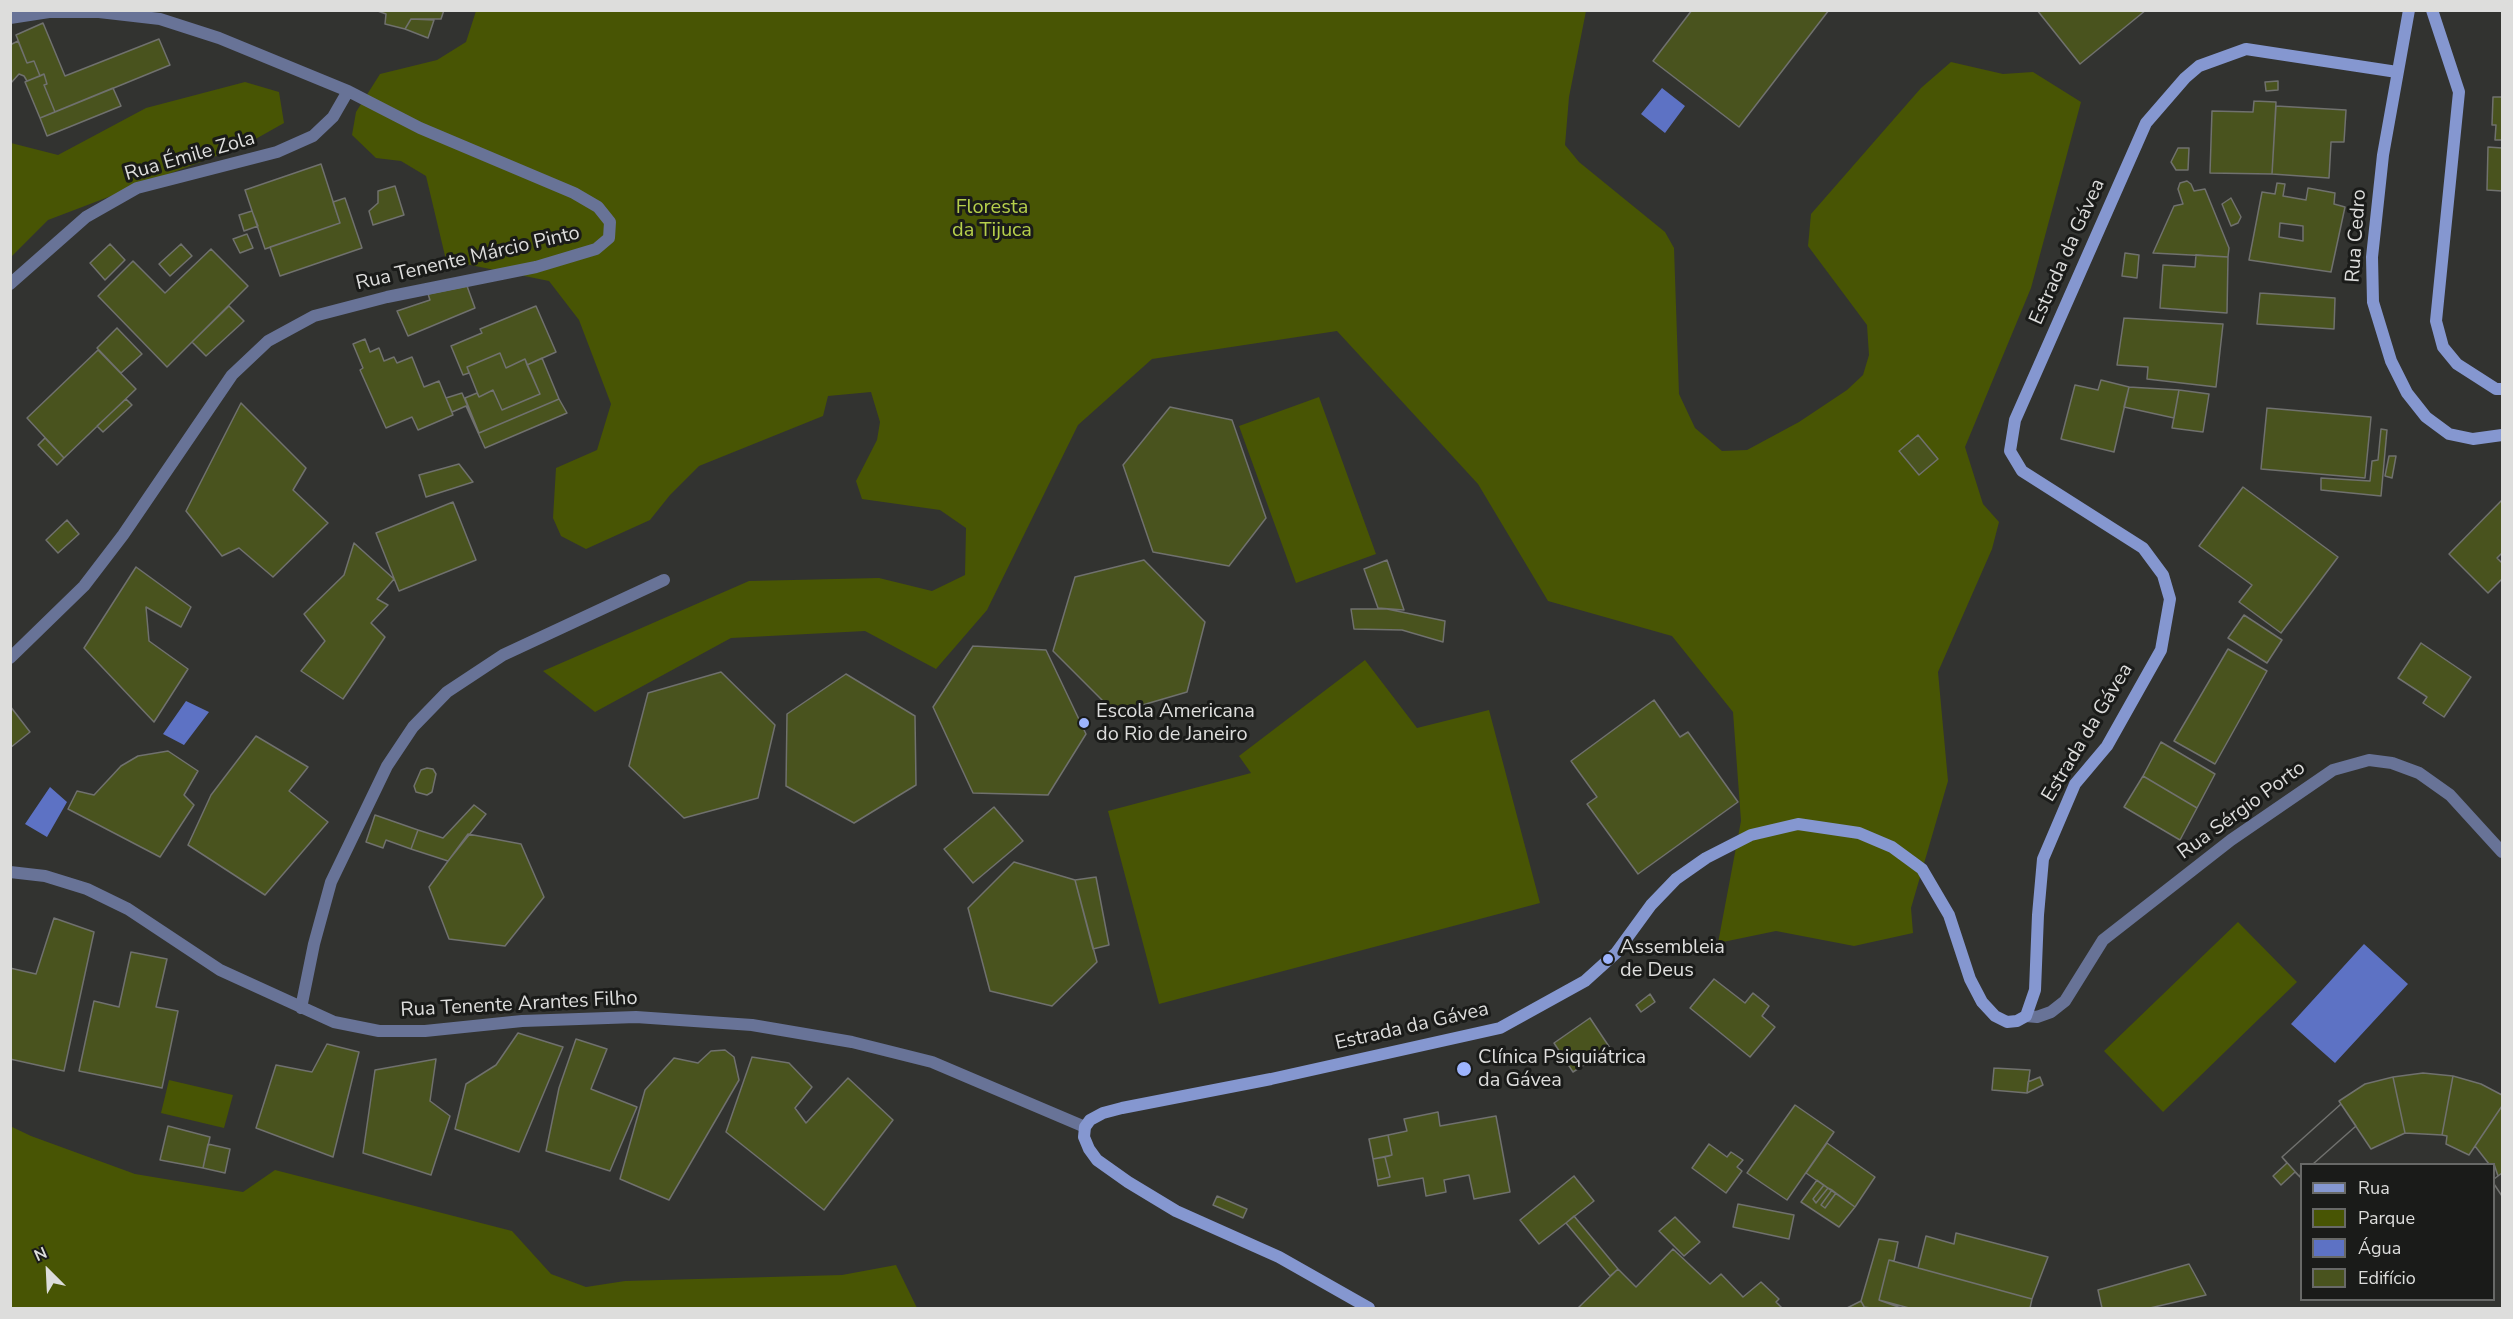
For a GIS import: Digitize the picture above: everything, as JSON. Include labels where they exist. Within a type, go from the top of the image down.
[{"type":"street","points":[[2397,72],[2409,10]]},
{"type":"street","points":[[2432,10],[2460,92],[2436,321],[2443,347],[2457,364],[2496,389],[2502,389]]},
{"type":"street","name":"Rua Tenente Márcio Pinto","points":[[10,18],[49,12],[99,12],[160,19],[219,38],[348,91],[420,128],[574,193],[598,207],[610,222],[609,238],[596,249],[547,264],[387,297],[314,316],[268,341],[232,375],[123,535],[84,586],[10,658]]},
{"type":"street","name":"Estrada da Gávea","points":[[1085,1128],[1090,1120],[1103,1113],[1122,1108],[1271,1079],[1500,1028],[1585,981],[1616,952],[1651,905],[1670,886],[1706,858],[1751,835],[1798,824],[1858,833],[1892,847],[1922,869],[1949,915],[1970,979],[1982,1002],[1995,1016],[2007,1023],[2017,1022],[2026,1016],[2035,990],[2043,859],[2075,784],[2107,746],[2161,650],[2170,599],[2163,575],[2143,548],[2022,471],[2010,451],[2015,420],[2146,123],[2185,78],[2199,66],[2247,49],[2397,72]]},
{"type":"street","name":"Rua Cedro","points":[[2397,72],[2383,155],[2372,257],[2373,302],[2391,361],[2407,393],[2426,417],[2449,434],[2473,439],[2502,435]]},
{"type":"street","name":"Rua Émile Zola","points":[[10,284],[86,217],[137,188],[277,152],[313,136],[333,117],[348,91]]},
{"type":"street","points":[[302,1008],[314,944],[331,882],[387,766],[412,727],[447,692],[503,655],[664,580]]},
{"type":"street","name":"Rua Sérgio Porto","points":[[2026,1016],[2037,1017],[2050,1012],[2065,1001],[2082,970],[2103,940],[2231,840],[2333,770],[2369,760],[2392,763],[2419,773],[2450,795],[2502,852]]},
{"type":"street","name":"Rua Tenente Arantes Filho","points":[[10,872],[45,876],[87,889],[128,909],[220,970],[333,1022],[379,1031],[424,1031],[522,1021],[636,1017],[752,1024],[852,1041],[933,1062],[1085,1128]]},
{"type":"street","points":[[1085,1128],[1084,1137],[1097,1160],[1128,1182],[1176,1211],[1279,1257],[1368,1308]]},
{"type":"green space","name":"Floresta da Tijuca","points":[[476,11],[1586,11],[1569,97],[1565,145],[1579,162],[1665,232],[1674,248],[1679,394],[1695,428],[1722,451],[1747,450],[1799,422],[1847,390],[1863,375],[1869,355],[1867,325],[1808,246],[1811,214],[1921,88],[1951,62],[2003,74],[2033,72],[2081,102],[2031,288],[1965,447],[1983,504],[1999,522],[1992,549],[1938,672],[1948,781],[1911,908],[1913,933],[1854,946],[1776,931],[1718,943],[1741,821],[1733,712],[1672,636],[1548,601],[1478,484],[1337,331],[1152,359],[1078,425],[987,610],[936,669],[865,631],[731,638],[595,712],[543,671],[749,581],[879,578],[932,591],[965,575],[966,528],[940,510],[862,499],[856,481],[877,440],[880,422],[871,392],[828,396],[823,416],[699,466],[670,495],[650,520],[586,549],[561,536],[553,518],[556,468],[597,450],[611,404],[579,320],[549,281],[446,260],[426,176],[401,161],[376,158],[352,135],[356,112],[380,74],[437,60],[466,42]]},
{"type":"green space","points":[[245,82],[279,92],[284,123],[245,145],[48,220],[11,257],[11,143],[58,155],[146,108]]},
{"type":"green space","points":[[1319,397],[1376,554],[1296,583],[1239,426]]},
{"type":"green space","points":[[1365,660],[1417,728],[1489,710],[1540,903],[1159,1004],[1108,811],[1251,773],[1239,756]]},
{"type":"green space","points":[[2238,922],[2297,982],[2163,1112],[2104,1051]]},
{"type":"green space","points":[[169,1080],[233,1095],[224,1128],[161,1113]]},
{"type":"green space","points":[[10,1126],[31,1136],[135,1174],[243,1192],[275,1170],[512,1231],[551,1274],[586,1287],[625,1281],[842,1275],[896,1265],[917,1308],[11,1308]]},
{"type":"water","points":[[1662,88],[1685,106],[1665,133],[1641,114]]},
{"type":"water","points":[[186,701],[209,712],[184,745],[163,734]]},
{"type":"water","points":[[50,787],[67,802],[47,837],[25,824]]},
{"type":"water","points":[[2364,944],[2408,984],[2335,1063],[2291,1024]]},
{"type":"building","points":[[375,10],[444,10],[441,19],[411,19],[405,29],[385,24],[386,14]]},
{"type":"building","points":[[1692,10],[1829,10],[1739,127],[1653,61]]},
{"type":"building","points":[[2037,10],[2146,10],[2080,64]]},
{"type":"building","points":[[411,19],[434,20],[428,38],[405,29]]},
{"type":"building","points":[[43,23],[65,76],[159,39],[170,65],[55,112],[44,85],[47,84],[44,74],[40,76],[34,61],[27,63],[16,35]]},
{"type":"building","points":[[18,41],[27,63],[34,61],[40,76],[27,81],[19,74],[10,84],[10,45]]},
{"type":"building","points":[[44,74],[47,84],[44,85],[55,112],[40,118],[25,82]]},
{"type":"building","points":[[2278,81],[2278,90],[2266,91],[2265,82]]},
{"type":"building","points":[[113,88],[121,106],[47,136],[40,118]]},
{"type":"building","points":[[2493,97],[2502,97],[2502,140],[2495,140],[2496,125],[2492,125]]},
{"type":"building","points":[[2254,101],[2276,102],[2272,174],[2210,173],[2212,111],[2253,112]]},
{"type":"building","points":[[2276,106],[2346,110],[2344,142],[2331,142],[2329,178],[2272,174]]},
{"type":"building","points":[[2488,147],[2502,148],[2502,191],[2487,190]]},
{"type":"building","points":[[2178,148],[2189,148],[2188,170],[2176,170],[2171,162]]},
{"type":"building","points":[[321,164],[340,223],[265,249],[245,190]]},
{"type":"building","points":[[2187,181],[2194,191],[2205,189],[2229,248],[2228,257],[2153,253],[2174,206],[2183,204],[2178,189],[2180,183]]},
{"type":"building","points":[[2277,183],[2285,184],[2283,196],[2306,200],[2308,188],[2335,193],[2334,204],[2345,207],[2331,272],[2249,260],[2262,192],[2275,194]],"holes":[[[2280,223],[2303,226],[2303,241],[2279,237]]]},
{"type":"building","points":[[395,186],[404,215],[373,225],[369,211],[378,203],[378,191]]},
{"type":"building","points":[[345,198],[362,248],[280,276],[270,247],[340,223],[333,202]]},
{"type":"building","points":[[2231,198],[2241,217],[2238,223],[2231,226],[2222,204]]},
{"type":"building","points":[[252,211],[258,226],[244,231],[239,215]]},
{"type":"building","points":[[247,234],[253,248],[240,253],[233,239]]},
{"type":"building","points":[[110,244],[125,260],[105,280],[90,263]]},
{"type":"building","points":[[181,244],[192,256],[170,276],[159,264]]},
{"type":"building","points":[[211,249],[248,286],[167,367],[98,296],[133,261],[165,293]]},
{"type":"building","points":[[2125,253],[2139,255],[2137,278],[2122,276]]},
{"type":"building","points":[[2196,255],[2228,257],[2227,313],[2160,308],[2163,265],[2195,267]]},
{"type":"building","points":[[467,286],[475,308],[408,336],[397,311],[430,300],[428,294]]},
{"type":"building","points":[[2260,293],[2335,298],[2334,329],[2257,324]]},
{"type":"building","points":[[229,306],[244,321],[206,356],[192,342]]},
{"type":"building","points":[[536,306],[556,352],[527,365],[525,359],[506,368],[500,353],[467,367],[469,373],[463,375],[451,346],[482,333],[480,329]]},
{"type":"building","points":[[2124,318],[2223,324],[2216,387],[2147,379],[2148,367],[2117,365]]},
{"type":"building","points":[[117,328],[142,354],[121,373],[97,348]]},
{"type":"building","points":[[365,339],[370,352],[379,348],[384,361],[394,357],[397,363],[412,357],[424,387],[439,381],[453,415],[418,430],[412,417],[386,428],[360,370],[363,368],[353,344]]},
{"type":"building","points":[[98,350],[136,389],[64,458],[27,418]]},
{"type":"building","points":[[500,353],[506,368],[525,359],[540,394],[502,410],[493,390],[479,397],[467,367]]},
{"type":"building","points":[[542,358],[559,399],[479,433],[465,398],[477,393],[479,397],[493,390],[502,410],[540,394],[527,365]]},
{"type":"building","points":[[2101,380],[2129,387],[2114,452],[2061,439],[2075,385],[2098,390]]},
{"type":"building","points":[[2129,387],[2179,390],[2174,418],[2124,407]]},
{"type":"building","points":[[2179,390],[2209,394],[2203,432],[2172,428]]},
{"type":"building","points":[[462,393],[479,433],[559,399],[567,413],[485,448],[466,406],[452,412],[446,398]]},
{"type":"building","points":[[126,399],[132,405],[103,432],[97,426]]},
{"type":"building","points":[[241,403],[306,468],[293,490],[328,523],[273,577],[239,548],[222,556],[186,511]]},
{"type":"building","points":[[1170,407],[1232,420],[1266,518],[1229,566],[1153,552],[1123,465]]},
{"type":"building","points":[[2267,408],[2371,417],[2365,478],[2261,469]]},
{"type":"building","points":[[2381,429],[2387,430],[2381,496],[2321,490],[2321,478],[2370,481],[2372,461],[2378,460]]},
{"type":"building","points":[[1918,435],[1938,459],[1919,475],[1899,451]]},
{"type":"building","points":[[45,438],[64,458],[57,465],[38,445]]},
{"type":"building","points":[[2389,456],[2396,456],[2392,478],[2385,476]]},
{"type":"building","points":[[459,464],[473,482],[426,497],[419,475]]},
{"type":"building","points":[[2243,487],[2338,557],[2281,633],[2239,602],[2252,585],[2199,546]]},
{"type":"building","points":[[2502,500],[2502,553],[2497,558],[2502,563],[2502,579],[2488,593],[2449,554]]},
{"type":"building","points":[[453,502],[476,560],[399,591],[376,533]]},
{"type":"building","points":[[67,520],[79,534],[58,553],[46,540]]},
{"type":"building","points":[[354,543],[394,579],[377,599],[388,605],[371,623],[385,637],[343,699],[301,671],[325,641],[304,614],[344,575]]},
{"type":"building","points":[[1144,560],[1205,622],[1187,692],[1115,713],[1053,651],[1075,577]]},
{"type":"building","points":[[1387,560],[1404,610],[1378,608],[1364,569]]},
{"type":"building","points":[[136,567],[191,607],[181,627],[146,607],[149,641],[188,669],[154,722],[84,648]]},
{"type":"building","points":[[1351,609],[1387,609],[1445,621],[1443,642],[1402,630],[1354,629]]},
{"type":"building","points":[[2244,615],[2282,640],[2267,663],[2228,638]]},
{"type":"building","points":[[2421,643],[2471,677],[2444,717],[2423,703],[2427,697],[2398,678]]},
{"type":"building","points":[[973,646],[1046,650],[1086,734],[1048,795],[973,793],[933,707]]},
{"type":"building","points":[[2228,649],[2267,671],[2215,764],[2174,741]]},
{"type":"building","points":[[721,672],[775,725],[758,798],[684,818],[629,766],[648,693]]},
{"type":"building","points":[[846,674],[915,716],[916,785],[854,823],[786,786],[787,714]]},
{"type":"building","points":[[1654,700],[1680,737],[1688,732],[1738,802],[1638,874],[1587,804],[1597,797],[1571,761]]},
{"type":"building","points":[[10,706],[30,732],[10,748]]},
{"type":"building","points":[[256,736],[308,767],[289,791],[328,822],[265,895],[188,845],[211,795]]},
{"type":"building","points":[[2161,742],[2215,774],[2197,808],[2143,776]]},
{"type":"building","points":[[168,751],[198,771],[184,795],[194,805],[160,857],[68,809],[77,791],[94,795],[121,766],[138,756]]},
{"type":"building","points":[[433,769],[436,774],[432,792],[427,795],[416,792],[414,786],[421,770]]},
{"type":"building","points":[[2143,776],[2197,808],[2180,840],[2124,807]]},
{"type":"building","points":[[474,805],[486,814],[448,861],[411,849],[418,830],[443,838]]},
{"type":"building","points":[[994,807],[1023,841],[973,883],[944,849]]},
{"type":"building","points":[[375,815],[418,830],[411,849],[386,840],[383,848],[366,842]]},
{"type":"building","points":[[468,834],[521,844],[544,897],[505,946],[449,939],[429,887]]},
{"type":"building","points":[[1014,862],[1075,880],[1097,962],[1052,1006],[990,991],[968,908]]},
{"type":"building","points":[[1096,877],[1109,945],[1093,949],[1075,880]]},
{"type":"building","points":[[54,918],[94,932],[64,1071],[10,1059],[10,968],[36,974]]},
{"type":"building","points":[[131,952],[167,959],[156,1007],[178,1011],[162,1088],[79,1071],[94,1001],[119,1007]]},
{"type":"building","points":[[1714,979],[1745,1003],[1753,993],[1769,1006],[1762,1016],[1775,1027],[1750,1057],[1690,1008]]},
{"type":"building","points":[[1650,994],[1655,1002],[1641,1012],[1636,1005]]},
{"type":"building","points":[[1590,1018],[1610,1048],[1573,1072],[1554,1043]]},
{"type":"building","points":[[518,1033],[563,1047],[519,1152],[455,1129],[466,1084],[496,1065]]},
{"type":"building","points":[[576,1039],[607,1049],[591,1089],[637,1107],[610,1171],[546,1151],[559,1088]]},
{"type":"building","points":[[327,1044],[359,1052],[333,1157],[256,1128],[276,1065],[312,1072]]},
{"type":"building","points":[[725,1050],[734,1057],[739,1080],[669,1200],[620,1179],[645,1090],[674,1058],[698,1063],[711,1051]]},
{"type":"building","points":[[752,1057],[789,1063],[812,1087],[795,1108],[806,1123],[848,1078],[893,1120],[824,1210],[726,1132]]},
{"type":"building","points":[[436,1059],[430,1101],[450,1116],[431,1175],[363,1153],[375,1070]]},
{"type":"building","points":[[1994,1068],[2030,1070],[2027,1093],[1992,1090]]},
{"type":"building","points":[[2423,1073],[2453,1076],[2442,1135],[2405,1133],[2393,1077]]},
{"type":"building","points":[[2453,1076],[2481,1084],[2502,1095],[2502,1106],[2469,1155],[2446,1144],[2447,1136],[2442,1135]]},
{"type":"building","points":[[2040,1077],[2043,1085],[2027,1093],[2028,1082]]},
{"type":"building","points":[[2393,1077],[2405,1133],[2371,1149],[2339,1101],[2365,1084]]},
{"type":"building","points":[[2341,1104],[2356,1126],[2314,1163],[2300,1163],[2300,1177],[2282,1157]]},
{"type":"building","points":[[2341,1104],[2356,1126],[2314,1163],[2300,1163],[2300,1177],[2295,1172],[2281,1185],[2273,1176],[2287,1163],[2282,1157]]},
{"type":"building","points":[[1795,1105],[1834,1132],[1787,1200],[1747,1173]]},
{"type":"building","points":[[2502,1106],[2502,1173],[2498,1176],[2495,1163],[2488,1163],[2475,1146]]},
{"type":"building","points":[[1438,1112],[1440,1126],[1496,1116],[1510,1192],[1474,1199],[1469,1175],[1444,1180],[1446,1192],[1426,1196],[1423,1178],[1378,1186],[1377,1180],[1390,1177],[1385,1157],[1392,1155],[1388,1135],[1407,1131],[1404,1119]]},
{"type":"building","points":[[168,1126],[210,1137],[203,1168],[160,1160]]},
{"type":"building","points":[[1388,1135],[1392,1155],[1373,1159],[1369,1139]]},
{"type":"building","points":[[1827,1143],[1875,1177],[1855,1207],[1806,1173]]},
{"type":"building","points":[[208,1144],[230,1149],[225,1173],[203,1168]]},
{"type":"building","points":[[1709,1144],[1727,1157],[1731,1152],[1743,1160],[1737,1167],[1742,1171],[1726,1193],[1692,1168]]},
{"type":"building","points":[[1385,1157],[1390,1177],[1377,1180],[1373,1159]]},
{"type":"building","points":[[2502,1173],[2502,1196],[2495,1186],[2495,1178]]},
{"type":"building","points":[[2502,1173],[2502,1196],[2495,1186],[2495,1178]]},
{"type":"building","points":[[1574,1176],[1594,1201],[1539,1244],[1520,1220]]},
{"type":"building","points":[[1817,1180],[1824,1185],[1813,1199],[1816,1203],[1828,1188],[1832,1190],[1821,1205],[1825,1208],[1836,1193],[1855,1207],[1839,1227],[1801,1202]]},
{"type":"building","points":[[1824,1185],[1828,1188],[1816,1203],[1813,1199]]},
{"type":"building","points":[[1832,1190],[1836,1193],[1825,1208],[1821,1205]]},
{"type":"building","points":[[1217,1196],[1247,1209],[1243,1218],[1213,1205]]},
{"type":"building","points":[[1738,1204],[1794,1215],[1789,1239],[1733,1227]]},
{"type":"building","points":[[1574,1216],[1618,1269],[1610,1276],[1566,1223]]},
{"type":"building","points":[[1675,1217],[1700,1242],[1684,1256],[1659,1231]]},
{"type":"building","points":[[1956,1233],[2048,1257],[2032,1299],[1918,1268],[1926,1236],[1954,1244]]},
{"type":"building","points":[[1879,1239],[1898,1242],[1894,1261],[1889,1260],[1879,1300],[1901,1308],[1864,1307],[1861,1301]]},
{"type":"building","points":[[1673,1249],[1710,1284],[1721,1274],[1743,1297],[1761,1282],[1779,1299],[1776,1302],[1782,1308],[1578,1308],[1618,1269],[1636,1287]]},
{"type":"building","points":[[1889,1260],[2032,1299],[2030,1308],[1909,1308],[1879,1300]]},
{"type":"building","points":[[2189,1264],[2206,1295],[2150,1308],[2102,1308],[2098,1290]]},
{"type":"building","points":[[1861,1301],[1865,1308],[1847,1308]]},
{"type":"place","name":"Escola Americana do Rio de Janeiro","points":[[1084,723]]},
{"type":"place","name":"Assembleia de Deus","points":[[1608,959]]},
{"type":"place","name":"Clínica Psiquiátrica da Gávea","points":[[1464,1069]]}]
